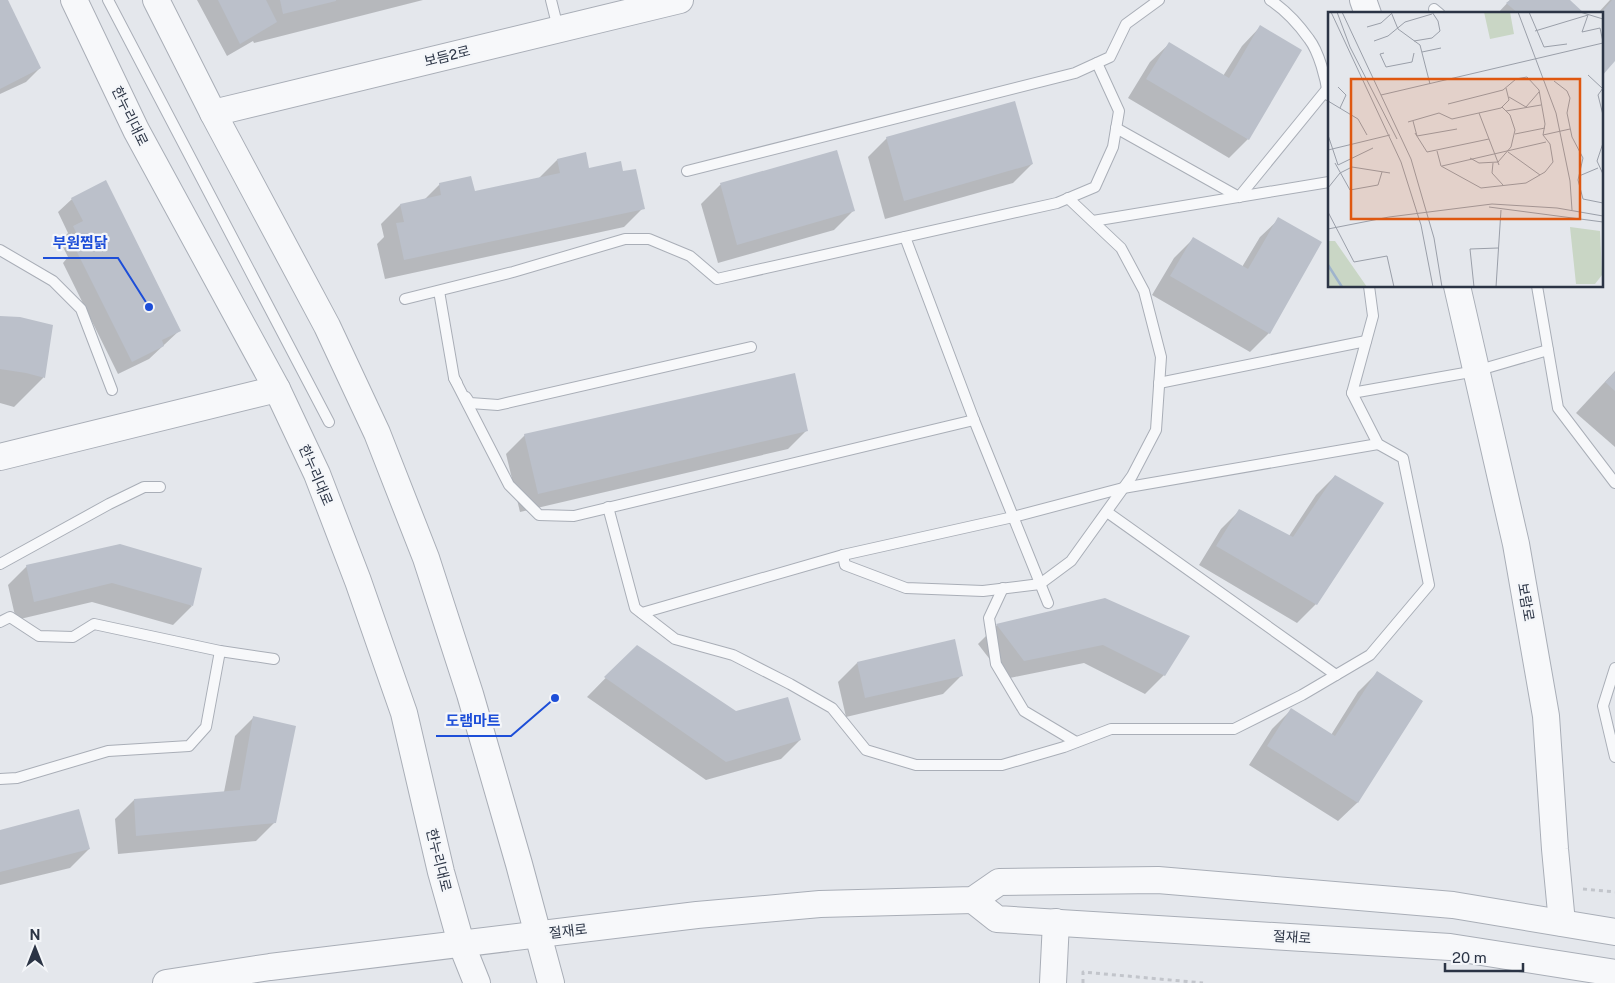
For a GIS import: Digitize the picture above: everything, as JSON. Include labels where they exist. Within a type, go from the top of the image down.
[{"type":"street","name":"한누리대로","points":[[74,0],[136,130],[277,389],[318,474],[404,713],[441,872],[460,943],[477,983]]},
{"type":"street","points":[[156,0],[213,113],[327,326],[380,442],[426,558],[467,685],[551,983]]},
{"type":"street","name":"보듬2로","points":[[213,113],[680,0]]},
{"type":"street","points":[[1363,0],[1367,12]]},
{"type":"street","name":"보람로","points":[[1456,288],[1516,544],[1546,716],[1562,923]]},
{"type":"street","points":[[0,457],[277,389]]},
{"type":"street","points":[[973,900],[1000,882],[1158,880],[1453,905],[1615,932]]},
{"type":"street","name":"절재로","points":[[166,983],[270,967],[697,915],[820,904],[973,900],[997,919],[1450,947],[1615,974]]},
{"type":"street","points":[[1053,983],[1056,922]]},
{"type":"lane","points":[[108,0],[329,422]]},
{"type":"lane","points":[[551,0],[558,30]]},
{"type":"lane","points":[[687,171],[1075,73],[1110,57],[1126,24],[1158,0]]},
{"type":"lane","points":[[1239,197],[1328,94],[1325,76],[1310,40],[1278,5],[1270,0]]},
{"type":"lane","points":[[405,299],[513,272],[625,238],[649,238],[690,256],[718,279],[1057,203],[1095,187],[1113,147],[1119,111],[1097,63]]},
{"type":"lane","points":[[1116,128],[1239,197]]},
{"type":"lane","points":[[1093,221],[1328,182]]},
{"type":"lane","points":[[843,555],[845,565],[906,588],[984,591],[1040,584],[1071,561],[1132,476],[1156,430],[1161,357],[1144,291],[1121,248],[1068,198]]},
{"type":"lane","points":[[905,237],[974,420],[1048,603]]},
{"type":"lane","points":[[0,250],[53,281],[81,309],[112,390]]},
{"type":"lane","points":[[608,507],[635,608],[675,639],[733,655],[832,708],[866,750],[916,766],[1002,766],[1111,729],[1234,729],[1302,695],[1370,655],[1429,585],[1403,458],[1378,444],[1352,393],[1373,316],[1369,288]]},
{"type":"lane","points":[[1537,288],[1558,408],[1615,483]]},
{"type":"lane","points":[[439,291],[454,378],[509,485],[539,515],[574,516],[974,420]]},
{"type":"lane","points":[[1159,383],[1366,341]]},
{"type":"lane","points":[[454,378],[470,403],[498,405],[751,347]]},
{"type":"lane","points":[[1352,393],[1476,372],[1548,350]]},
{"type":"lane","points":[[642,613],[843,555],[1013,517],[1123,488],[1378,444]]},
{"type":"lane","points":[[0,564],[109,504],[144,487],[160,487]]},
{"type":"lane","points":[[1107,512],[1336,675]]},
{"type":"lane","points":[[1003,588],[989,618],[996,664],[1024,711],[1076,742]]},
{"type":"lane","points":[[0,622],[10,617],[39,636],[73,637],[94,624],[220,651],[274,659]]},
{"type":"lane","points":[[0,778],[17,778],[108,751],[189,746],[206,727],[220,651]]},
{"type":"lane","points":[[1615,668],[1613,681],[1603,706],[1615,757]]},
{"type":"path","points":[[1083,983],[1083,972],[1203,983]]},
{"type":"building","points":[[0,0],[8,0],[41,68],[0,89]]},
{"type":"building","points":[[218,0],[266,0],[277,22],[240,44]]},
{"type":"building","points":[[280,0],[336,0],[336,1],[283,14]]},
{"type":"building","points":[[1510,0],[1570,0],[1583,12],[1517,12],[1506,3]]},
{"type":"building","points":[[1612,0],[1615,0],[1615,61],[1602,76],[1602,12]]},
{"type":"building","points":[[1260,25],[1302,50],[1249,140],[1146,79],[1169,42],[1229,78]]},
{"type":"building","points":[[1015,101],[1033,164],[904,201],[886,137]]},
{"type":"building","points":[[837,150],[855,211],[737,245],[720,183]]},
{"type":"building","points":[[586,152],[589,168],[621,161],[623,171],[636,169],[645,209],[404,260],[396,223],[404,222],[400,204],[441,195],[439,183],[471,176],[475,191],[560,173],[557,159]]},
{"type":"building","points":[[106,180],[181,331],[162,340],[164,346],[132,362],[75,248],[82,245],[73,226],[83,221],[71,198]]},
{"type":"building","points":[[1278,217],[1322,242],[1270,334],[1170,276],[1193,237],[1248,269]]},
{"type":"building","points":[[0,316],[20,317],[53,325],[45,378],[0,369]]},
{"type":"building","points":[[1615,372],[1615,391],[1605,382]]},
{"type":"building","points":[[795,373],[808,431],[538,494],[524,434]]},
{"type":"building","points":[[1335,475],[1384,503],[1317,605],[1216,546],[1239,509],[1293,537]]},
{"type":"building","points":[[120,544],[202,568],[193,606],[112,583],[34,602],[26,565]]},
{"type":"building","points":[[1105,598],[1190,636],[1165,676],[1103,645],[1024,661],[996,624]]},
{"type":"building","points":[[955,639],[963,676],[865,698],[857,662]]},
{"type":"building","points":[[637,645],[736,711],[788,697],[801,740],[726,762],[604,677]]},
{"type":"building","points":[[1377,671],[1423,701],[1358,803],[1267,746],[1291,708],[1335,736]]},
{"type":"building","points":[[253,716],[296,726],[276,823],[136,836],[134,799],[240,790]]},
{"type":"building","points":[[79,809],[90,849],[0,872],[0,830]]},
{"type":"place","name":"부원찜닭","points":[[149,307]]},
{"type":"place","name":"도램마트","points":[[555,698]]}]
